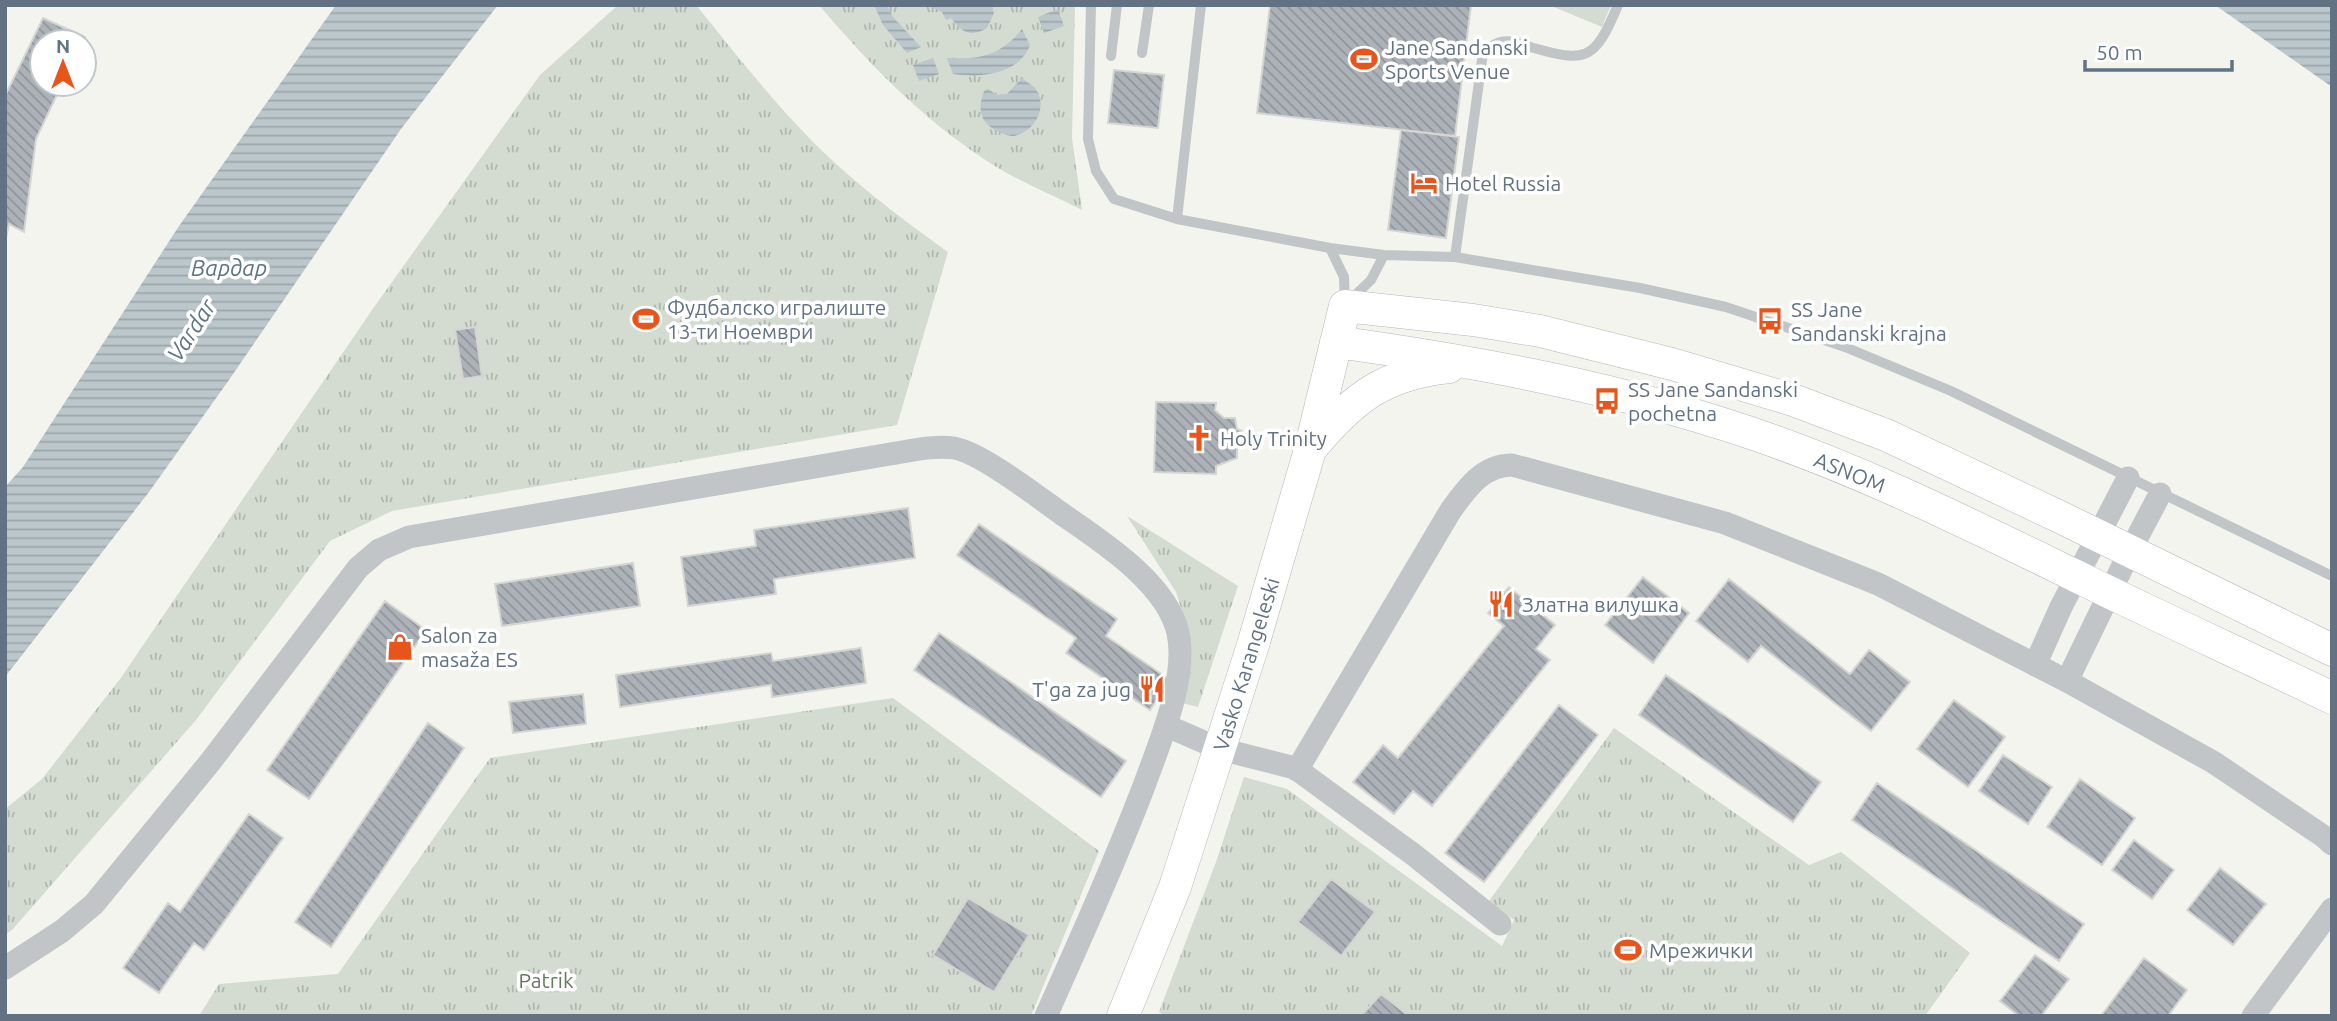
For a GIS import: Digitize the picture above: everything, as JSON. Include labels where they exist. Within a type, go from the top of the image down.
[{"type":"street","name":"Vasko Karangeleski","points":[[1123,1016],[1175,887],[1220,749],[1310,450],[1345,306]]},
{"type":"street","points":[[1345,306],[1473,320],[1540,331],[1737,382],[1793,400],[1886,435],[2332,650]]},
{"type":"street","name":"ASNOM","points":[[1336,342],[1493,366],[1544,377],[1661,406],[1776,443],[1907,495],[2332,698]]},
{"type":"street","points":[[1310,450],[1340,416],[1375,388],[1433,369],[1493,366]]},
{"type":"street","points":[[5,968],[62,931],[94,904],[211,761],[358,568],[379,550],[409,537],[890,454],[953,448],[967,452],[1008,476],[1124,558],[1162,599],[1178,632],[1180,661],[1167,726],[1115,862],[1046,1016]]},
{"type":"street","points":[[1297,770],[1451,510],[1487,470],[1498,465],[1512,465],[1725,523],[1878,584],[2067,681],[2213,762],[2332,844]]},
{"type":"street","points":[[2035,665],[2097,535],[2129,478]]},
{"type":"street","points":[[2067,681],[2160,494]]},
{"type":"street","points":[[1167,726],[1220,749],[1297,770],[1414,855],[1500,924]]},
{"type":"street","points":[[2253,1016],[2332,909]]},
{"type":"lane","points":[[1090,5],[1088,139],[1096,172],[1114,200],[1177,219],[1330,248],[1384,256],[1455,257],[1640,288],[1726,307],[1793,328],[1951,391],[2332,576]]},
{"type":"lane","points":[[1111,56],[1117,5]]},
{"type":"lane","points":[[1142,53],[1149,5]]},
{"type":"lane","points":[[1177,219],[1201,5]]},
{"type":"lane","points":[[1455,257],[1483,53],[1497,42],[1509,41],[1565,57],[1576,57],[1597,46],[1606,34],[1618,5]]},
{"type":"lane","points":[[1330,248],[1345,277],[1345,306]]},
{"type":"lane","points":[[1345,306],[1371,279],[1384,256]]},
{"type":"green space","points":[[618,5],[696,5],[762,86],[815,144],[876,198],[948,252],[897,425],[392,511],[330,541],[196,720],[5,935],[5,809],[42,779],[120,679],[372,310],[540,75]]},
{"type":"green space","points":[[819,5],[1075,5],[1072,138],[1082,210],[998,168],[940,127],[877,69]]},
{"type":"green space","points":[[1549,5],[1611,5],[1602,27]]},
{"type":"green space","points":[[1127,516],[1238,586],[1198,707],[1182,703],[1190,637],[1176,592]]},
{"type":"green space","name":"Patrik","points":[[893,698],[1099,851],[1031,1016],[199,1016],[219,984],[338,974],[490,758]]},
{"type":"green space","points":[[1614,728],[1809,865],[1841,852],[1970,953],[1925,1016],[1164,1016],[1159,1012],[1216,862],[1244,777],[1287,789],[1502,946],[1514,920],[1489,901]]},
{"type":"water","name":"Вардар","points":[[336,5],[498,5],[401,129],[149,492],[5,677],[5,487],[23,467],[179,226]]},
{"type":"water","points":[[874,5],[887,5],[893,17],[921,47],[907,53],[883,25]]},
{"type":"water","points":[[927,5],[992,5],[994,13],[987,28],[971,33],[959,27],[951,18],[946,20],[942,12]]},
{"type":"water","points":[[2215,5],[2332,5],[2332,87]]},
{"type":"water","points":[[1058,9],[1064,26],[1044,33],[1038,17]]},
{"type":"water","points":[[1022,29],[1030,45],[1017,63],[986,74],[953,74],[947,58],[970,58],[989,54],[1006,45]]},
{"type":"water","points":[[933,58],[939,74],[919,81],[913,65]]},
{"type":"water","points":[[1022,78],[1035,88],[1039,95],[1040,110],[1034,124],[1022,134],[1006,135],[984,120],[982,98],[984,91],[988,89],[997,95],[1007,94]]},
{"type":"building","name":"Jane Sandanski Sports Venue","points":[[1270,5],[1471,5],[1455,136],[1257,113]]},
{"type":"building","points":[[43,18],[65,28],[38,28]]},
{"type":"building","points":[[28,49],[28,98],[55,98],[36,139],[24,232],[9,224],[5,242],[5,96]]},
{"type":"building","points":[[1114,70],[1164,75],[1158,128],[1108,123]]},
{"type":"building","name":"Hotel Russia","points":[[1401,130],[1459,137],[1446,238],[1388,230]]},
{"type":"building","points":[[475,327],[482,376],[463,379],[455,330]]},
{"type":"building","name":"Holy Trinity","points":[[1156,402],[1216,403],[1215,410],[1224,418],[1235,418],[1237,429],[1242,431],[1242,445],[1237,447],[1237,458],[1216,466],[1216,474],[1154,472]]},
{"type":"building","points":[[908,508],[915,558],[774,579],[776,594],[688,606],[681,557],[756,546],[754,530]]},
{"type":"building","points":[[979,524],[1117,619],[1106,636],[1170,680],[1150,710],[1066,653],[1076,638],[957,555]]},
{"type":"building","points":[[633,563],[640,606],[502,626],[495,584]]},
{"type":"building","points":[[1643,577],[1689,613],[1653,663],[1605,625]]},
{"type":"building","points":[[1729,579],[1850,674],[1869,650],[1910,682],[1871,731],[1761,646],[1748,662],[1696,621]]},
{"type":"building","points":[[1509,587],[1555,625],[1536,649],[1550,660],[1432,806],[1413,791],[1394,814],[1353,782],[1383,745],[1398,758],[1504,626],[1488,613]]},
{"type":"building","points":[[385,601],[426,630],[309,799],[267,770]]},
{"type":"building","points":[[939,633],[1126,761],[1101,797],[914,670]]},
{"type":"building","points":[[861,648],[866,683],[772,697],[771,685],[620,707],[616,675],[771,653],[773,661]]},
{"type":"building","points":[[1666,675],[1821,782],[1793,822],[1639,715]]},
{"type":"building","points":[[583,694],[586,724],[513,733],[509,702]]},
{"type":"building","points":[[1954,700],[2005,737],[1968,787],[1917,749]]},
{"type":"building","points":[[1559,705],[1598,735],[1484,882],[1445,853]]},
{"type":"building","points":[[428,723],[464,748],[331,947],[295,922]]},
{"type":"building","points":[[2003,755],[2052,787],[2028,824],[1979,791]]},
{"type":"building","points":[[2080,779],[2135,818],[2102,865],[2047,827]]},
{"type":"building","points":[[1877,783],[2084,924],[2059,961],[1852,820]]},
{"type":"building","points":[[249,814],[283,838],[204,950],[194,943],[159,993],[123,968],[168,903],[180,912]]},
{"type":"building","points":[[2134,840],[2174,870],[2152,899],[2112,870]]},
{"type":"building","points":[[2220,868],[2266,904],[2233,945],[2187,910]]},
{"type":"building","points":[[1331,879],[1375,912],[1341,956],[1298,922]]},
{"type":"building","points":[[968,898],[1029,935],[994,992],[933,955]]},
{"type":"building","points":[[2035,955],[2069,979],[2041,1016],[2019,1016],[2000,1001]]},
{"type":"building","points":[[2144,958],[2187,990],[2168,1016],[2101,1016]]},
{"type":"building","points":[[1381,994],[1409,1016],[1361,1016]]},
{"type":"place","name":"Jane Sandanski Sports Venue","points":[[1364,59]]},
{"type":"place","name":"Hotel Russia","points":[[1424,183]]},
{"type":"place","name":"Фудбалско игралиште 13-ти Ноември","points":[[646,319]]},
{"type":"place","name":"SS Jane Sandanski krajna","points":[[1770,321]]},
{"type":"place","name":"SS Jane Sandanski pochetna","points":[[1607,401]]},
{"type":"place","name":"Holy Trinity","points":[[1199,438]]},
{"type":"place","name":"Златна вилушка","points":[[1501,604]]},
{"type":"place","name":"Salon za masaža ES","points":[[400,647]]},
{"type":"place","name":"T'ga za jug","points":[[1152,689]]},
{"type":"place","name":"Мрежички","points":[[1628,950]]},
{"type":"water label","name":"Vardar","points":[[191,330]]}]
